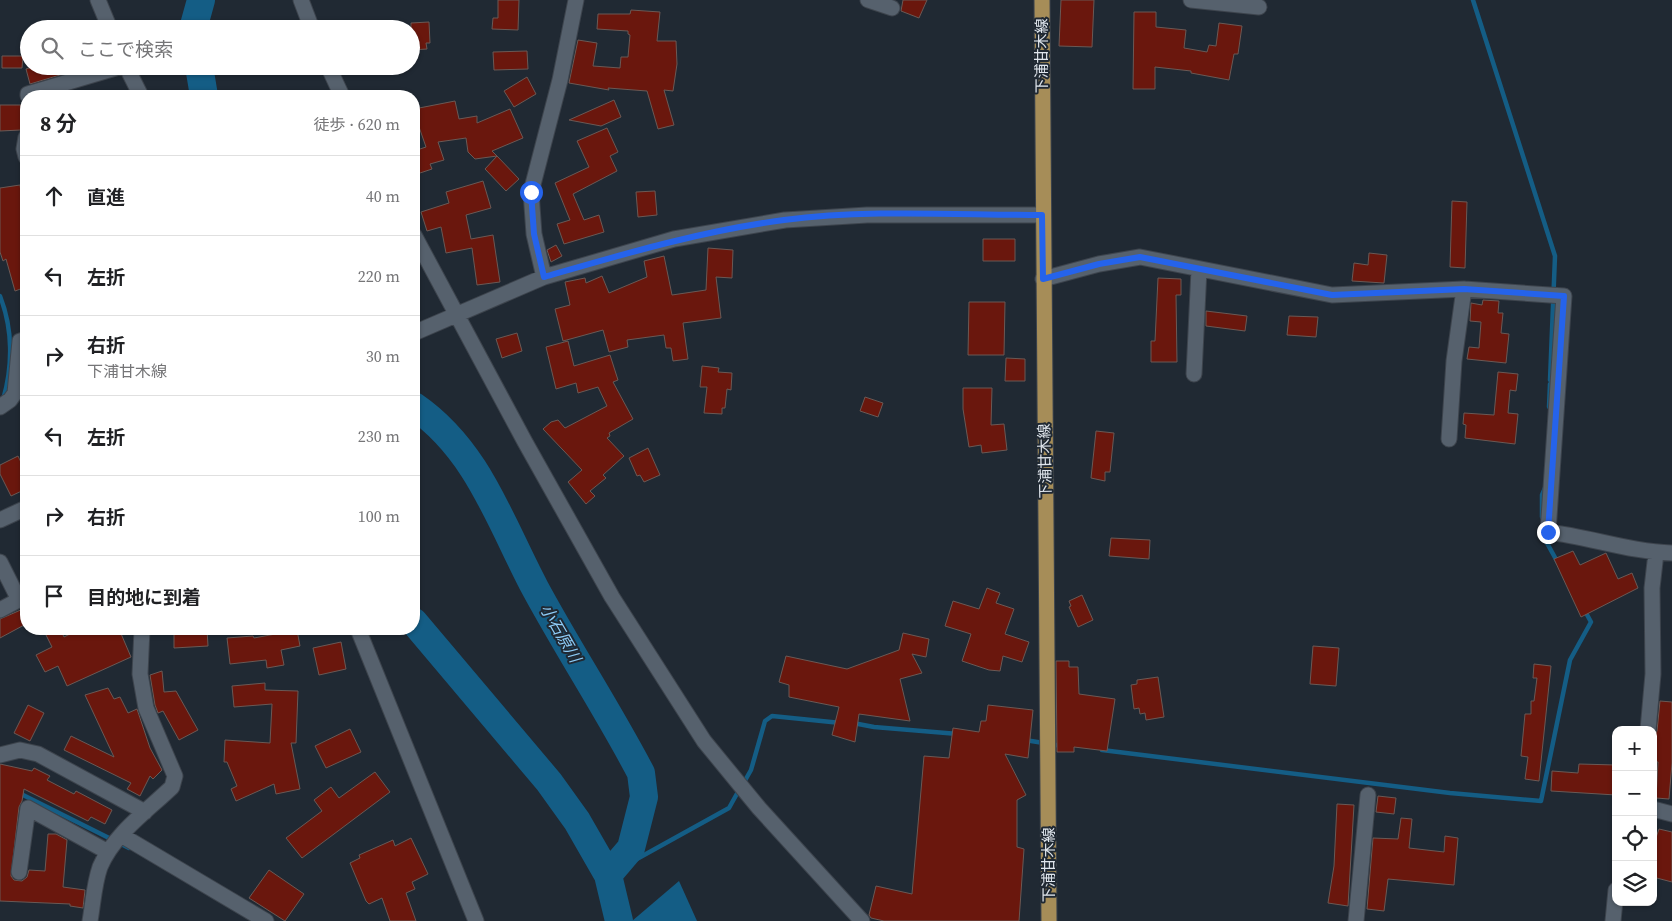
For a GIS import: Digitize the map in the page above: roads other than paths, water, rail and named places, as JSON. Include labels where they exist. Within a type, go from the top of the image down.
[{"type":"main road","name":"下浦甘木線","points":[[1042,0],[1042,215],[1049,921]]},
{"type":"street","points":[[98,0],[106,20]]},
{"type":"street","points":[[301,0],[309,20]]},
{"type":"street","points":[[544,277],[534,234],[531,192],[560,80],[576,0]]},
{"type":"street","points":[[868,0],[892,8]]},
{"type":"street","points":[[1191,0],[1259,7]]},
{"type":"street","points":[[41,90],[92,75]]},
{"type":"street","points":[[130,75],[138,90]]},
{"type":"street","points":[[332,75],[339,90]]},
{"type":"street","points":[[420,330],[544,277],[674,239],[785,220],[867,215],[1042,215]]},
{"type":"street","points":[[420,247],[453,316],[612,596],[704,741],[759,808],[862,921]]},
{"type":"street","points":[[1043,279],[1099,264],[1140,257],[1332,295],[1464,289],[1543,293],[1564,296],[1548,532],[1580,536],[1656,553],[1672,553]]},
{"type":"street","points":[[1194,374],[1198,269]]},
{"type":"street","points":[[1449,439],[1454,361],[1464,289]]},
{"type":"street","points":[[5,403],[16,393],[20,340]]},
{"type":"street","points":[[0,520],[20,511]]},
{"type":"street","points":[[1648,726],[1653,674],[1652,588],[1656,553]]},
{"type":"street","points":[[0,562],[20,595]]},
{"type":"street","points":[[0,610],[20,599]]},
{"type":"street","points":[[90,921],[100,868],[108,852],[121,835],[172,786],[176,776],[146,708],[140,674],[142,635]]},
{"type":"street","points":[[360,635],[476,921]]},
{"type":"street","points":[[0,755],[20,750],[38,754],[145,812]]},
{"type":"street","points":[[1360,921],[1368,795]]},
{"type":"street","points":[[19,872],[28,808],[108,852]]},
{"type":"street","points":[[1657,810],[1672,814]]},
{"type":"street","points":[[121,835],[266,921]]},
{"type":"street","points":[[1613,921],[1614,906]]},
{"type":"water","points":[[679,881],[697,921],[632,921]]},
{"type":"waterway","name":"小石原川","points":[[195,20],[201,0]]},
{"type":"waterway","points":[[1473,0],[1555,256],[1550,380],[1552,382],[1550,384],[1549,407]]},
{"type":"waterway","name":"小石原川","points":[[200,75],[203,90]]},
{"type":"waterway","points":[[0,296],[7,321],[10,348],[9,374],[3,400]]},
{"type":"waterway","name":"小石原川","points":[[420,411],[455,444],[471,466],[498,513],[535,588],[561,635],[641,773],[644,797],[631,848],[608,875]]},
{"type":"waterway","points":[[1542,517],[1542,495],[1545,488]]},
{"type":"waterway","points":[[1542,534],[1558,563]]},
{"type":"waterway","points":[[1102,750],[1450,793],[1541,801],[1570,660],[1591,622],[1585,611]]},
{"type":"waterway","name":"小石原川","points":[[420,629],[549,782],[577,821],[608,875],[619,921]]},
{"type":"waterway","points":[[743,784],[751,770],[765,721],[772,716],[841,723]]},
{"type":"waterway","points":[[853,723],[874,727],[958,734]]},
{"type":"waterway","points":[[1025,740],[1062,746]]},
{"type":"waterway","points":[[608,875],[729,808],[739,790]]},
{"type":"waterway","points":[[19,793],[129,848]]}]
